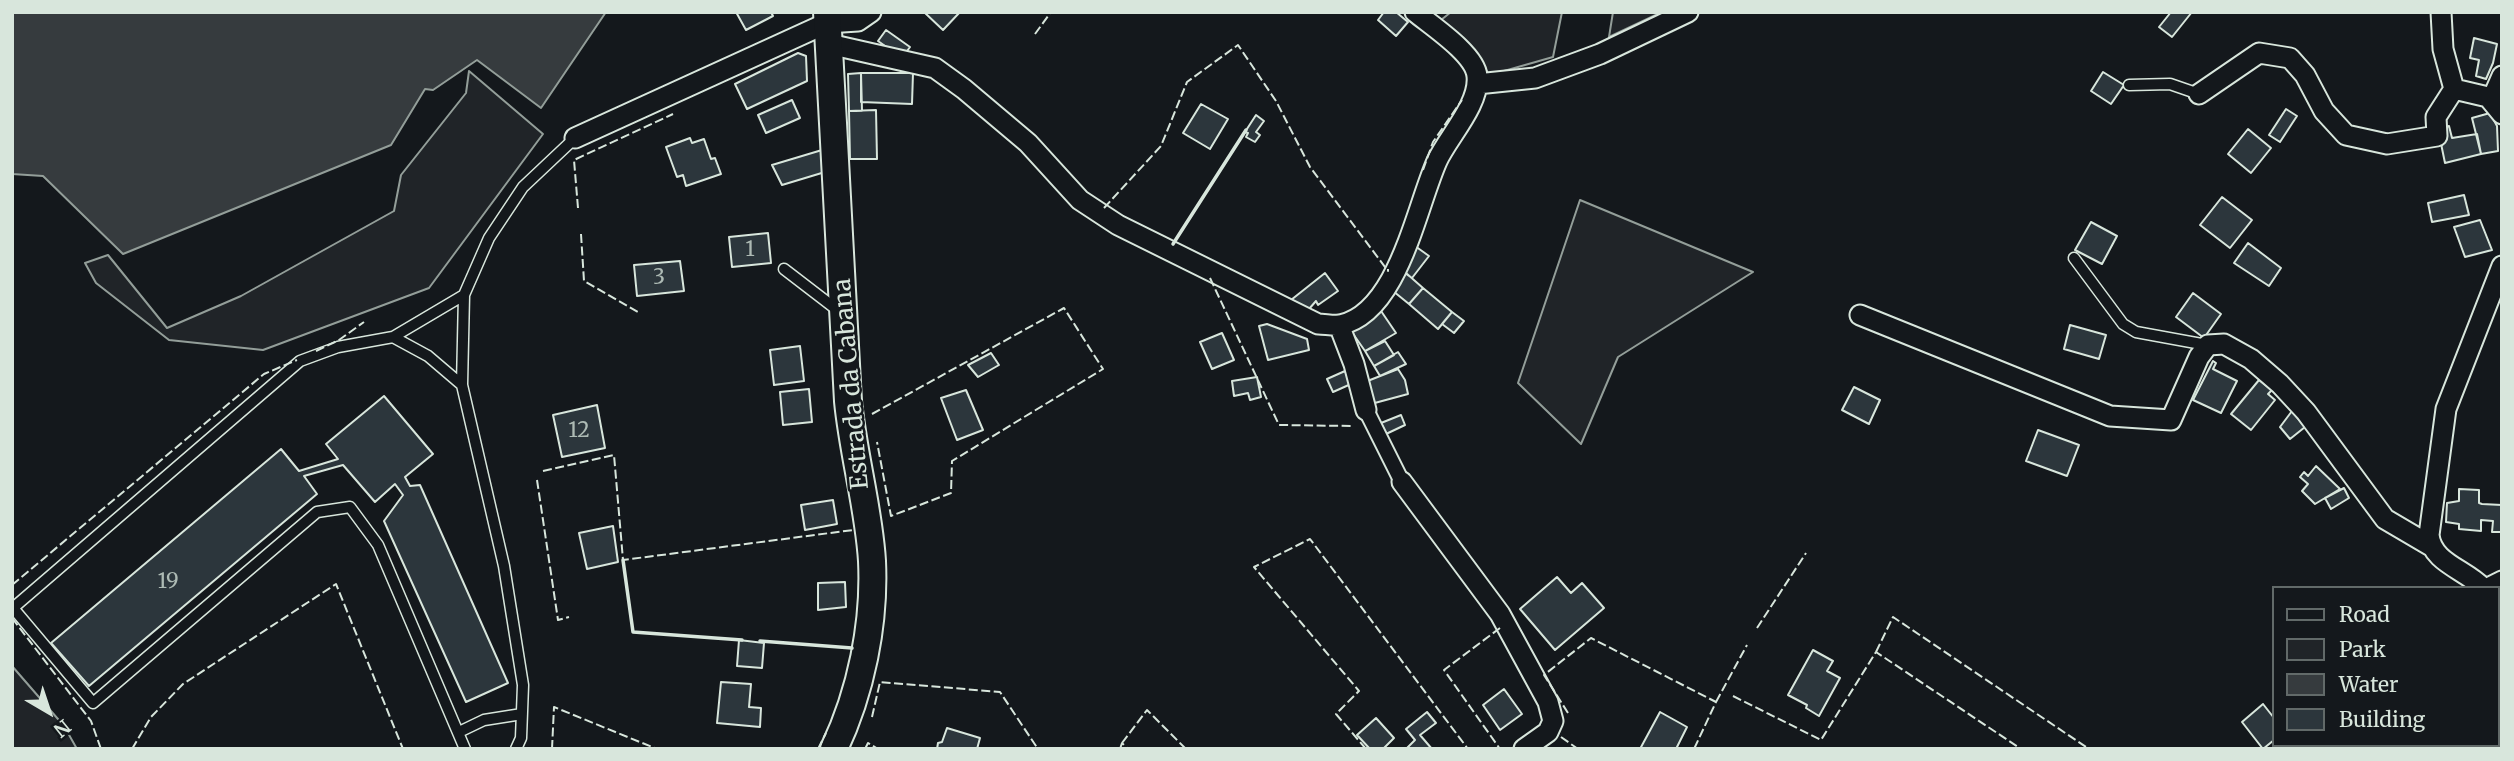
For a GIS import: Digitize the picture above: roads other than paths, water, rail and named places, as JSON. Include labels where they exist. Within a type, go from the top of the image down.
[{"type":"main road","name":"Estrada da Cabana","points":[[828,26],[848,401],[872,559],[869,629],[859,677],[834,749]]},
{"type":"street","points":[[575,138],[828,26],[858,21],[871,12]]},
{"type":"street","points":[[828,26],[935,68],[1028,143],[1080,200],[1118,225],[1318,324],[1339,325],[1356,318],[1380,297],[1394,278],[1437,160],[1473,100],[1477,84],[1475,67],[1462,51],[1415,12]]},
{"type":"street","points":[[1477,84],[1535,78],[1600,54],[1688,12]]},
{"type":"street","points":[[2199,94],[2259,53],[2290,58],[2305,75],[2324,111],[2346,135],[2387,144],[2437,136],[2435,117],[2454,89],[2443,49],[2441,12]]},
{"type":"street","points":[[2500,111],[2495,92],[2502,76]]},
{"type":"street","points":[[2454,89],[2488,97],[2500,111]]},
{"type":"street","points":[[2483,586],[2437,556],[2431,546],[2430,535],[2446,409],[2502,266]]},
{"type":"street","points":[[1860,315],[2110,416],[2153,421],[2171,420],[2199,357],[2208,345],[2224,344],[2251,359],[2280,384],[2306,412],[2385,519],[2431,546]]},
{"type":"street","points":[[1339,325],[1354,364],[1366,410],[1402,482],[1500,614],[1548,702],[1552,720],[1548,732],[1524,749]]},
{"type":"lane","points":[[2129,85],[2170,84],[2199,94]]},
{"type":"lane","points":[[516,749],[521,738],[523,685],[504,566],[462,385],[464,295],[489,238],[523,187],[575,138]]},
{"type":"lane","points":[[2074,258],[2123,324],[2136,332],[2208,345]]},
{"type":"lane","points":[[784,269],[843,315]]},
{"type":"lane","points":[[464,295],[393,337],[338,347],[300,361],[13,608],[93,703],[317,512],[350,507],[378,545],[465,749]]},
{"type":"lane","points":[[393,337],[428,356],[462,385]]},
{"type":"lane","points":[[458,732],[484,720],[522,714]]},
{"type":"water","points":[[12,12],[606,12],[541,108],[477,60],[433,90],[425,89],[391,145],[123,254],[43,176],[12,174]]}]
